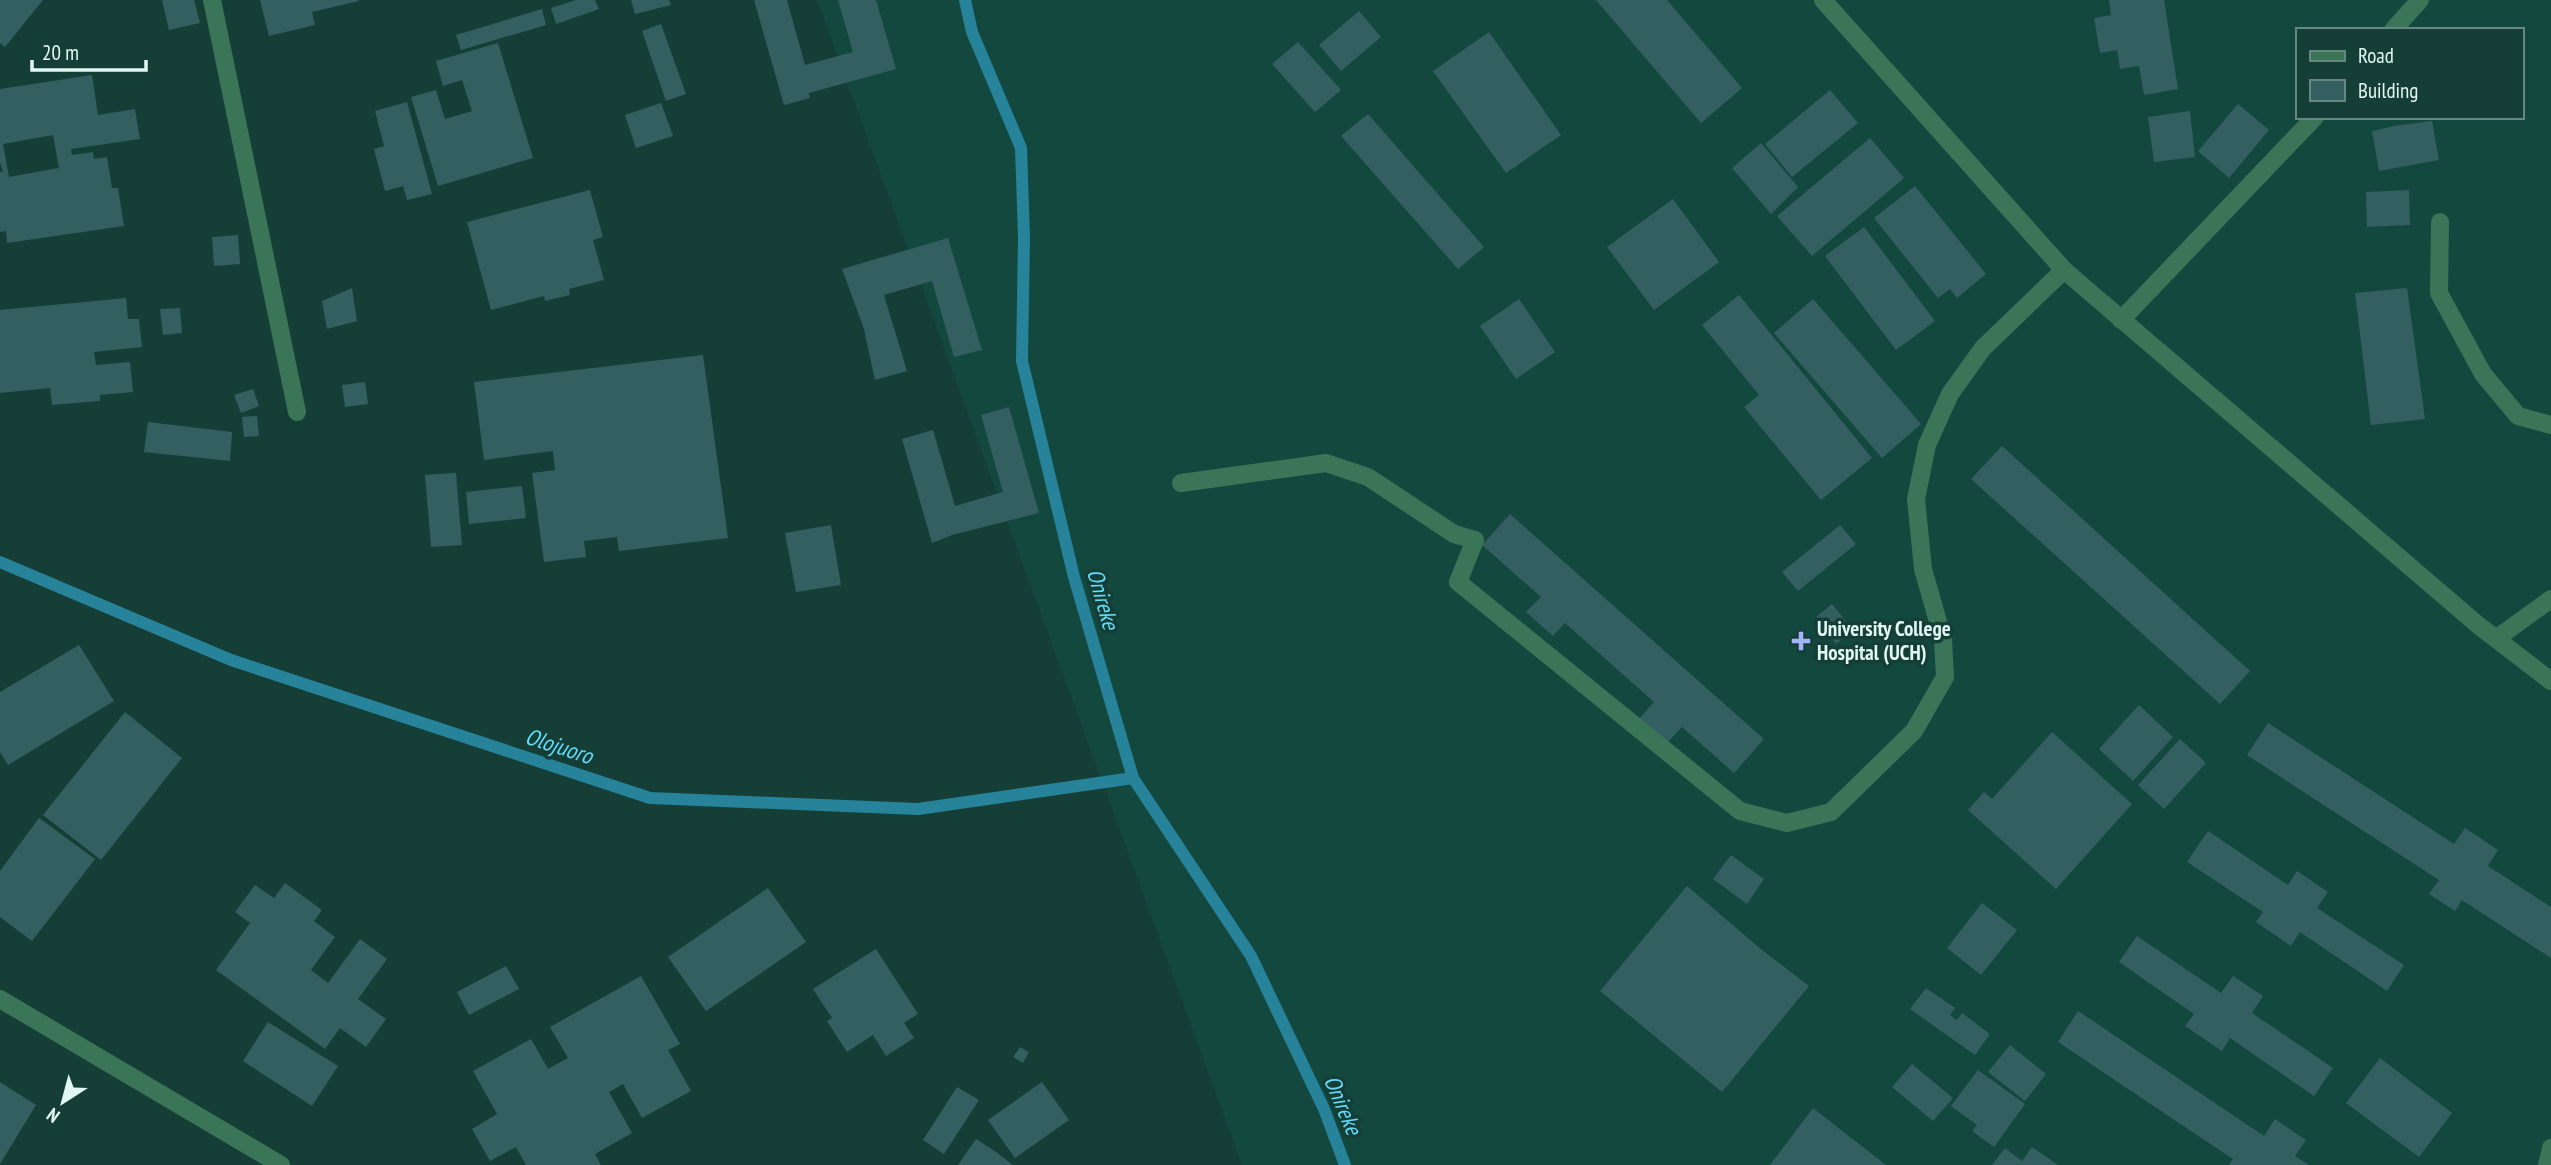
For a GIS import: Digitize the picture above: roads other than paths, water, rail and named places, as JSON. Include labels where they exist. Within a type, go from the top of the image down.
[{"type":"street","points":[[212,0],[297,412]]},
{"type":"street","points":[[1823,0],[2064,270],[2478,625],[2551,681]]},
{"type":"street","points":[[2395,28],[2420,0]]},
{"type":"street","points":[[2121,320],[2313,119]]},
{"type":"street","points":[[2440,222],[2439,293],[2451,316],[2483,374],[2518,416],[2551,425]]},
{"type":"street","points":[[1181,483],[1325,463],[1368,477],[1454,534],[1475,540],[1458,582],[1740,811],[1787,823],[1831,812],[1914,731],[1945,677],[1943,639],[1923,569],[1916,499],[1927,445],[1950,394],[1983,348],[2064,270]]},
{"type":"street","points":[[2497,638],[2551,598]]},
{"type":"street","points":[[0,999],[281,1165]]},
{"type":"street","points":[[2547,1165],[2551,1148]]},
{"type":"waterway","name":"Onireke","points":[[965,0],[972,32],[1021,148],[1024,237],[1022,361],[1074,577],[1133,778],[1251,956],[1324,1109],[1345,1165]]},
{"type":"waterway","name":"Olojuoro","points":[[0,562],[231,660],[650,798],[918,809],[1133,778]]},
{"type":"place","name":"University College Hospital (UCH)","points":[[1801,641]]}]
